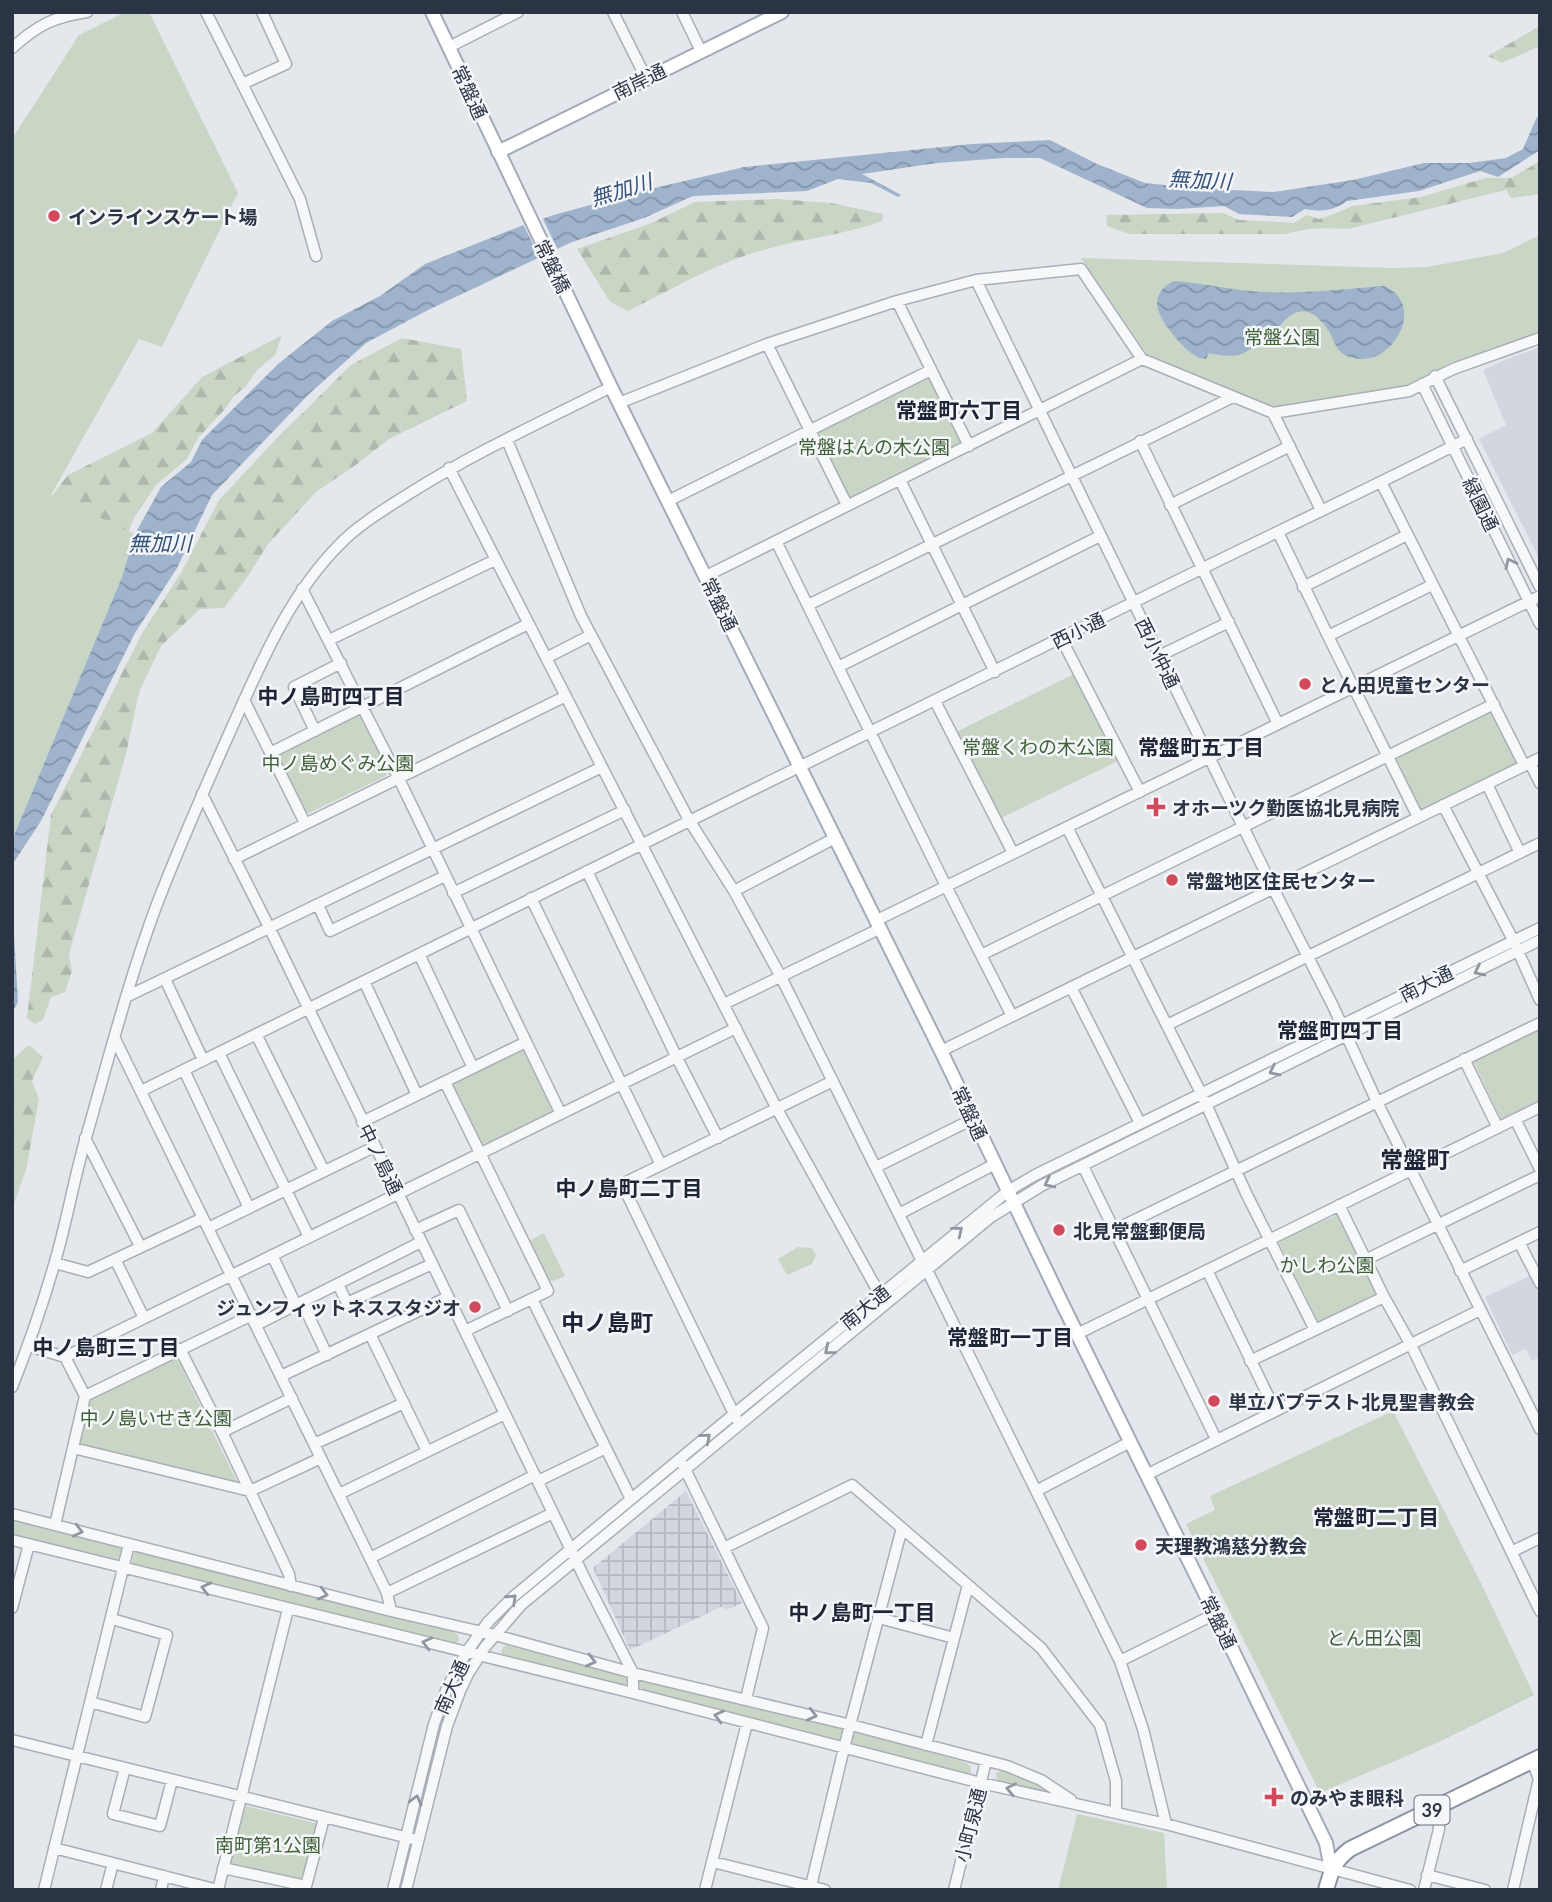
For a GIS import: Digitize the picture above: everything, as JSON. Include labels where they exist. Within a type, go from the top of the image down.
[{"type":"highway","name":"39","points":[[1331,1869],[1338,1858],[1357,1845],[1536,1759]]},
{"type":"highway","points":[[1326,1890],[1331,1869]]},
{"type":"main road","name":"常盤通","points":[[432,12],[507,172]]},
{"type":"main road","name":"南岸通","points":[[498,152],[782,12]]},
{"type":"main road","name":"常盤橋","points":[[507,172],[598,360]]},
{"type":"main road","name":"常盤通","points":[[598,360],[941,1051],[1215,1614],[1326,1843],[1331,1869]]},
{"type":"street","points":[[12,48],[39,27],[61,16],[87,12]]},
{"type":"street","points":[[206,12],[300,199],[316,256]]},
{"type":"street","points":[[242,84],[286,64],[262,12]]},
{"type":"street","points":[[449,47],[518,12]]},
{"type":"street","points":[[613,12],[646,78]]},
{"type":"street","points":[[682,12],[701,51]]},
{"type":"street","points":[[619,403],[767,344],[897,301],[976,280],[1081,269],[1142,359],[1273,413],[1409,391],[1452,369],[1540,338]]},
{"type":"street","name":"西小仲通","points":[[976,280],[1308,955],[1437,1225],[1540,1429]]},
{"type":"street","points":[[897,301],[969,446]]},
{"type":"street","points":[[767,344],[847,505]]},
{"type":"street","points":[[706,576],[1142,359]]},
{"type":"street","points":[[668,501],[931,370]]},
{"type":"street","name":"緑園通","points":[[1436,376],[1540,587]]},
{"type":"street","name":"緑園通","points":[[1422,384],[1540,624]]},
{"type":"street","points":[[12,1387],[29,1346],[55,1263],[85,1138],[126,997],[157,905],[202,794],[263,658],[302,589],[341,542],[386,508],[449,468],[611,387]]},
{"type":"street","points":[[808,605],[1233,397]]},
{"type":"street","points":[[1273,413],[1321,510]]},
{"type":"street","name":"西小通","points":[[689,820],[1467,439]]},
{"type":"street","points":[[507,440],[581,616],[689,820],[734,891],[781,977],[1120,1661],[1143,1729],[1167,1824]]},
{"type":"street","points":[[1140,441],[1278,723]]},
{"type":"street","points":[[1170,505],[1290,446]]},
{"type":"street","points":[[449,468],[777,1109],[880,1294]]},
{"type":"street","points":[[900,480],[995,672]]},
{"type":"street","points":[[1381,482],[1493,705],[1540,783]]},
{"type":"street","points":[[1278,532],[1418,817]]},
{"type":"street","points":[[1303,587],[1407,535]]},
{"type":"street","points":[[838,667],[1100,536]]},
{"type":"street","points":[[776,541],[1012,1016]]},
{"type":"street","points":[[329,640],[495,560]]},
{"type":"street","points":[[1328,636],[1432,584]]},
{"type":"street","points":[[302,589],[398,777],[561,1114]]},
{"type":"street","points":[[724,1004],[781,977],[1013,853],[1540,596]]},
{"type":"street","points":[[1159,656],[1229,622]]},
{"type":"street","points":[[270,753],[528,624]]},
{"type":"street","points":[[546,658],[591,635]]},
{"type":"street","points":[[1061,638],[1140,792]]},
{"type":"street","points":[[315,731],[294,687],[341,663]]},
{"type":"street","points":[[234,859],[566,696]]},
{"type":"street","points":[[244,701],[304,823]]},
{"type":"street","points":[[935,701],[1013,853]]},
{"type":"street","points":[[981,955],[1493,705]]},
{"type":"street","points":[[941,1051],[1540,758]]},
{"type":"street","points":[[126,997],[603,767]]},
{"type":"street","points":[[1487,783],[1521,853]]},
{"type":"street","name":"中ノ島通","points":[[202,794],[633,1673],[633,1693]]},
{"type":"street","points":[[1443,805],[1513,940],[1540,1000]]},
{"type":"street","points":[[453,893],[625,810]]},
{"type":"street","points":[[141,1091],[689,820]]},
{"type":"street","points":[[1068,827],[1202,1093],[1236,1170],[1315,1330]]},
{"type":"street","points":[[734,891],[835,838]]},
{"type":"street","points":[[1167,1025],[1540,844]]},
{"type":"street","points":[[587,871],[718,1138]]},
{"type":"street","points":[[318,905],[330,931],[445,876]]},
{"type":"street","points":[[531,898],[661,1165]]},
{"type":"street","name":"南大通","points":[[406,1890],[447,1726],[464,1682],[495,1635],[520,1605],[740,1425],[925,1265],[1035,1175],[1540,928]]},
{"type":"street","name":"南大通","points":[[1010,1197],[1083,1167],[1540,940]]},
{"type":"street","points":[[419,954],[474,1068]]},
{"type":"street","points":[[165,979],[203,1060]]},
{"type":"street","points":[[364,981],[417,1095]]},
{"type":"street","points":[[1071,987],[1140,1123]]},
{"type":"street","points":[[1114,1230],[1540,1023]]},
{"type":"street","points":[[29,1346],[65,1357],[736,1028]]},
{"type":"street","points":[[256,1034],[324,1171]]},
{"type":"street","points":[[115,1039],[387,1593],[391,1611]]},
{"type":"street","points":[[362,1122],[526,1042]]},
{"type":"street","points":[[219,1053],[309,1237]]},
{"type":"street","points":[[1464,1059],[1498,1128]]},
{"type":"street","points":[[184,1070],[249,1208]]},
{"type":"street","points":[[740,1425],[622,1184],[833,1081]]},
{"type":"street","points":[[445,1082],[548,1291],[465,1331]]},
{"type":"street","points":[[1077,1334],[1540,1107]]},
{"type":"street","points":[[876,1167],[973,1119]]},
{"type":"street","points":[[1515,1119],[1540,1169]]},
{"type":"street","points":[[85,1138],[140,1246]]},
{"type":"street","points":[[208,1228],[374,1147]]},
{"type":"street","points":[[899,1213],[995,1164]]},
{"type":"street","points":[[1083,1167],[1216,1439]]},
{"type":"street","points":[[1365,1260],[1540,1175]]},
{"type":"street","points":[[1339,1205],[1411,1345],[1540,1611]]},
{"type":"street","points":[[415,1230],[458,1210],[508,1311]]},
{"type":"street","points":[[55,1263],[88,1272],[203,1217]]},
{"type":"street","points":[[1460,1271],[1540,1232]]},
{"type":"street","points":[[85,1396],[180,1349],[299,1303],[421,1242]]},
{"type":"street","points":[[1519,1242],[1540,1283]]},
{"type":"street","points":[[272,1255],[327,1355]]},
{"type":"street","points":[[114,1259],[144,1318]]},
{"type":"street","points":[[338,1284],[347,1303],[432,1264]]},
{"type":"street","name":"南大通","points":[[393,1890],[434,1724],[447,1688],[466,1653],[488,1622],[513,1597],[880,1294],[925,1265]]},
{"type":"street","points":[[1207,1270],[1275,1410]]},
{"type":"street","points":[[281,1377],[448,1297]]},
{"type":"street","points":[[1250,1361],[1384,1297]]},
{"type":"street","points":[[532,1299],[631,1499]]},
{"type":"street","points":[[1146,1475],[1480,1310]]},
{"type":"street","points":[[370,1334],[427,1451]]},
{"type":"street","points":[[180,1349],[289,1574],[291,1586]]},
{"type":"street","points":[[55,1525],[85,1396],[65,1357]]},
{"type":"street","points":[[222,1432],[292,1398]]},
{"type":"street","points":[[314,1444],[404,1403]]},
{"type":"street","points":[[339,1494],[505,1414]]},
{"type":"street","points":[[1036,1491],[1130,1442]]},
{"type":"street","points":[[74,1448],[250,1491],[321,1458]]},
{"type":"street","points":[[370,1558],[536,1478],[606,1448]]},
{"type":"street","points":[[680,1459],[763,1628],[746,1699]]},
{"type":"street","points":[[724,1548],[852,1485],[1041,1648],[1100,1725],[1116,1781],[1116,1812]]},
{"type":"street","points":[[387,1593],[553,1513]]},
{"type":"street","points":[[12,1514],[986,1760],[1041,1780],[1077,1804]]},
{"type":"street","points":[[811,1888],[844,1748],[902,1528]]},
{"type":"street","points":[[1511,1552],[1540,1538]]},
{"type":"street","points":[[12,1539],[479,1657],[633,1693],[981,1783],[1167,1824],[1410,1890]]},
{"type":"street","points":[[12,1608],[29,1544]]},
{"type":"street","points":[[44,1890],[129,1544]]},
{"type":"street","points":[[926,1745],[968,1585]]},
{"type":"street","points":[[54,1848],[218,1890],[289,1609]]},
{"type":"street","points":[[1120,1661],[1215,1614]]},
{"type":"street","points":[[879,1618],[954,1638]]},
{"type":"street","points":[[90,1702],[145,1717],[167,1634],[112,1619]]},
{"type":"street","points":[[705,1890],[747,1723]]},
{"type":"street","points":[[12,1740],[418,1841]]},
{"type":"street","points":[[1513,1890],[1539,1779],[1536,1759]]},
{"type":"street","name":"小町泉通","points":[[954,1890],[986,1760]]},
{"type":"street","points":[[125,1768],[113,1814],[160,1826],[172,1780]]},
{"type":"street","points":[[1424,1890],[1438,1829],[1438,1807]]},
{"type":"street","points":[[223,1868],[306,1886],[324,1818]]},
{"type":"street","points":[[713,1862],[825,1890]]},
{"type":"street","points":[[106,1890],[113,1863]]},
{"type":"street","points":[[1427,1875],[1485,1890]]},
{"type":"street","points":[[161,1890],[164,1876]]},
{"type":"shaded area","points":[[1540,347],[1540,560],[1479,439],[1506,425],[1483,370]]},
{"type":"shaded area","points":[[1532,1275],[1540,1291],[1540,1357],[1532,1361],[1526,1349],[1512,1355],[1485,1297]]},
{"type":"shaded area","points":[[686,1491],[742,1603],[726,1610],[723,1606],[630,1650],[593,1568]]},
{"type":"green space","points":[[125,12],[149,12],[238,193],[162,347],[139,339],[51,495],[135,534],[122,577],[12,840],[12,139],[79,35]]},
{"type":"green space","points":[[1540,26],[1540,46],[1502,63],[1488,56]]},
{"type":"green space","points":[[1540,161],[1540,194],[1511,198],[1506,190],[1348,229],[1310,229],[1287,234],[1129,234],[1107,226],[1106,215],[1223,213],[1239,220],[1294,223],[1307,215],[1319,219],[1352,206],[1421,197],[1485,178],[1511,178]]},
{"type":"green space","points":[[777,199],[831,203],[883,214],[882,221],[739,258],[628,311],[610,302],[577,249],[649,224],[695,202]]},
{"type":"green space","name":"常盤公園","points":[[1540,235],[1540,334],[1458,363],[1451,362],[1407,388],[1278,409],[1150,358],[1081,258],[1427,267],[1503,253]]},
{"type":"green space","points":[[282,335],[275,355],[258,369],[198,438],[187,459],[156,485],[134,518],[126,538],[48,501],[68,475],[152,433],[202,377]]},
{"type":"green space","points":[[402,338],[461,349],[467,401],[389,439],[316,492],[268,544],[224,608],[200,609],[161,646],[139,692],[126,754],[69,954],[72,971],[65,992],[51,997],[43,1020],[35,1024],[27,1018],[51,815],[141,635],[181,573],[219,500],[351,365]]},
{"type":"green space","name":"常盤はんの木公園","points":[[930,377],[964,444],[849,500],[816,431]]},
{"type":"green space","name":"常盤くわの木公園","points":[[1076,673],[1120,760],[999,819],[956,732]]},
{"type":"green space","points":[[1491,712],[1517,764],[1421,810],[1396,758]]},
{"type":"green space","name":"中ノ島めぐみ公園","points":[[357,715],[361,717],[388,771],[386,776],[309,813],[304,812],[277,758],[278,754]]},
{"type":"green space","points":[[1540,1029],[1540,1100],[1501,1119],[1473,1061]]},
{"type":"green space","points":[[29,1045],[43,1057],[32,1081],[39,1099],[26,1170],[12,1209],[12,1060]]},
{"type":"green space","points":[[521,1051],[528,1052],[553,1108],[550,1114],[486,1144],[479,1143],[453,1088],[455,1082]]},
{"type":"green space","name":"かしわ公園","points":[[1339,1214],[1379,1296],[1320,1325],[1278,1241]]},
{"type":"green space","points":[[544,1233],[565,1276],[553,1281],[548,1280],[529,1241]]},
{"type":"green space","points":[[798,1247],[812,1248],[816,1255],[812,1264],[787,1275],[778,1259]]},
{"type":"green space","name":"中ノ島いせき公園","points":[[177,1358],[237,1482],[80,1444],[90,1398]]},
{"type":"green space","name":"とん田公園","points":[[1393,1411],[1480,1581],[1534,1695],[1437,1743],[1320,1793],[1186,1524],[1215,1510],[1210,1496]]},
{"type":"green space","points":[[12,1520],[120,1545],[123,1554],[117,1561],[12,1537]]},
{"type":"green space","points":[[140,1551],[455,1632],[459,1640],[452,1646],[131,1565],[134,1552]]},
{"type":"green space","points":[[506,1644],[622,1672],[627,1681],[619,1687],[506,1657],[501,1651]]},
{"type":"green space","points":[[642,1680],[841,1727],[844,1730],[842,1740],[839,1742],[644,1692],[639,1686]]},
{"type":"green space","points":[[859,1732],[967,1763],[971,1772],[966,1774],[857,1746],[852,1742],[853,1735]]},
{"type":"green space","points":[[1001,1771],[1022,1776],[1043,1791],[1041,1793],[997,1782],[996,1773]]},
{"type":"green space","name":"南町第1公園","points":[[245,1806],[319,1824],[303,1883],[230,1866]]},
{"type":"green space","points":[[1077,1814],[1164,1833],[1167,1890],[1058,1890]]},
{"type":"water","name":"無加川","points":[[1540,113],[1540,150],[1498,177],[1480,171],[1419,191],[1347,201],[1327,210],[1305,209],[1292,217],[1239,214],[1224,206],[1147,208],[1040,158],[937,163],[862,174],[901,195],[898,197],[871,183],[838,179],[807,191],[693,196],[644,218],[572,242],[428,310],[366,343],[309,394],[212,495],[177,568],[135,633],[41,821],[12,869],[12,840],[122,577],[135,534],[161,487],[191,462],[202,440],[278,364],[332,321],[380,296],[425,264],[557,214],[744,167],[972,144],[1050,140],[1097,164],[1145,183],[1274,192],[1353,180],[1424,163],[1469,163],[1506,158],[1523,149]]},
{"type":"water","points":[[1174,281],[1280,292],[1384,286],[1396,294],[1403,304],[1402,328],[1396,340],[1376,356],[1352,358],[1342,353],[1319,319],[1302,311],[1287,318],[1269,344],[1260,339],[1250,350],[1238,355],[1209,353],[1206,359],[1201,358],[1178,340],[1165,324],[1158,309],[1160,292]]},
{"type":"water","points":[[12,927],[18,1002],[12,1013]]},
{"type":"pier","points":[[541,215],[559,252],[541,260],[522,222]]},
{"type":"place","name":"インラインスケート場","points":[[54,216]]},
{"type":"place","name":"とん田児童センター","points":[[1305,684]]},
{"type":"place","name":"オホーツク勤医協北見病院","points":[[1156,807]]},
{"type":"place","name":"常盤地区住民センター","points":[[1172,880]]},
{"type":"place","name":"北見常盤郵便局","points":[[1059,1230]]},
{"type":"place","name":"ジュンフィットネススタジオ","points":[[475,1307]]},
{"type":"place","name":"単立バプテスト北見聖書教会","points":[[1214,1401]]},
{"type":"place","name":"天理教鴻慈分教会","points":[[1141,1545]]},
{"type":"place","name":"のみやま眼科","points":[[1274,1797]]},
{"type":"district","name":"常盤町六丁目","points":[[959,409]]},
{"type":"district","name":"中ノ島町四丁目","points":[[331,695]]},
{"type":"district","name":"常盤町五丁目","points":[[1201,746]]},
{"type":"district","name":"常盤町四丁目","points":[[1340,1029]]},
{"type":"district","name":"常盤町","points":[[1415,1159]]},
{"type":"district","name":"中ノ島町二丁目","points":[[629,1187]]},
{"type":"district","name":"中ノ島町","points":[[607,1322]]},
{"type":"district","name":"常盤町一丁目","points":[[1010,1336]]},
{"type":"district","name":"中ノ島町三丁目","points":[[106,1346]]},
{"type":"district","name":"常盤町二丁目","points":[[1376,1516]]},
{"type":"district","name":"中ノ島町一丁目","points":[[862,1611]]}]
